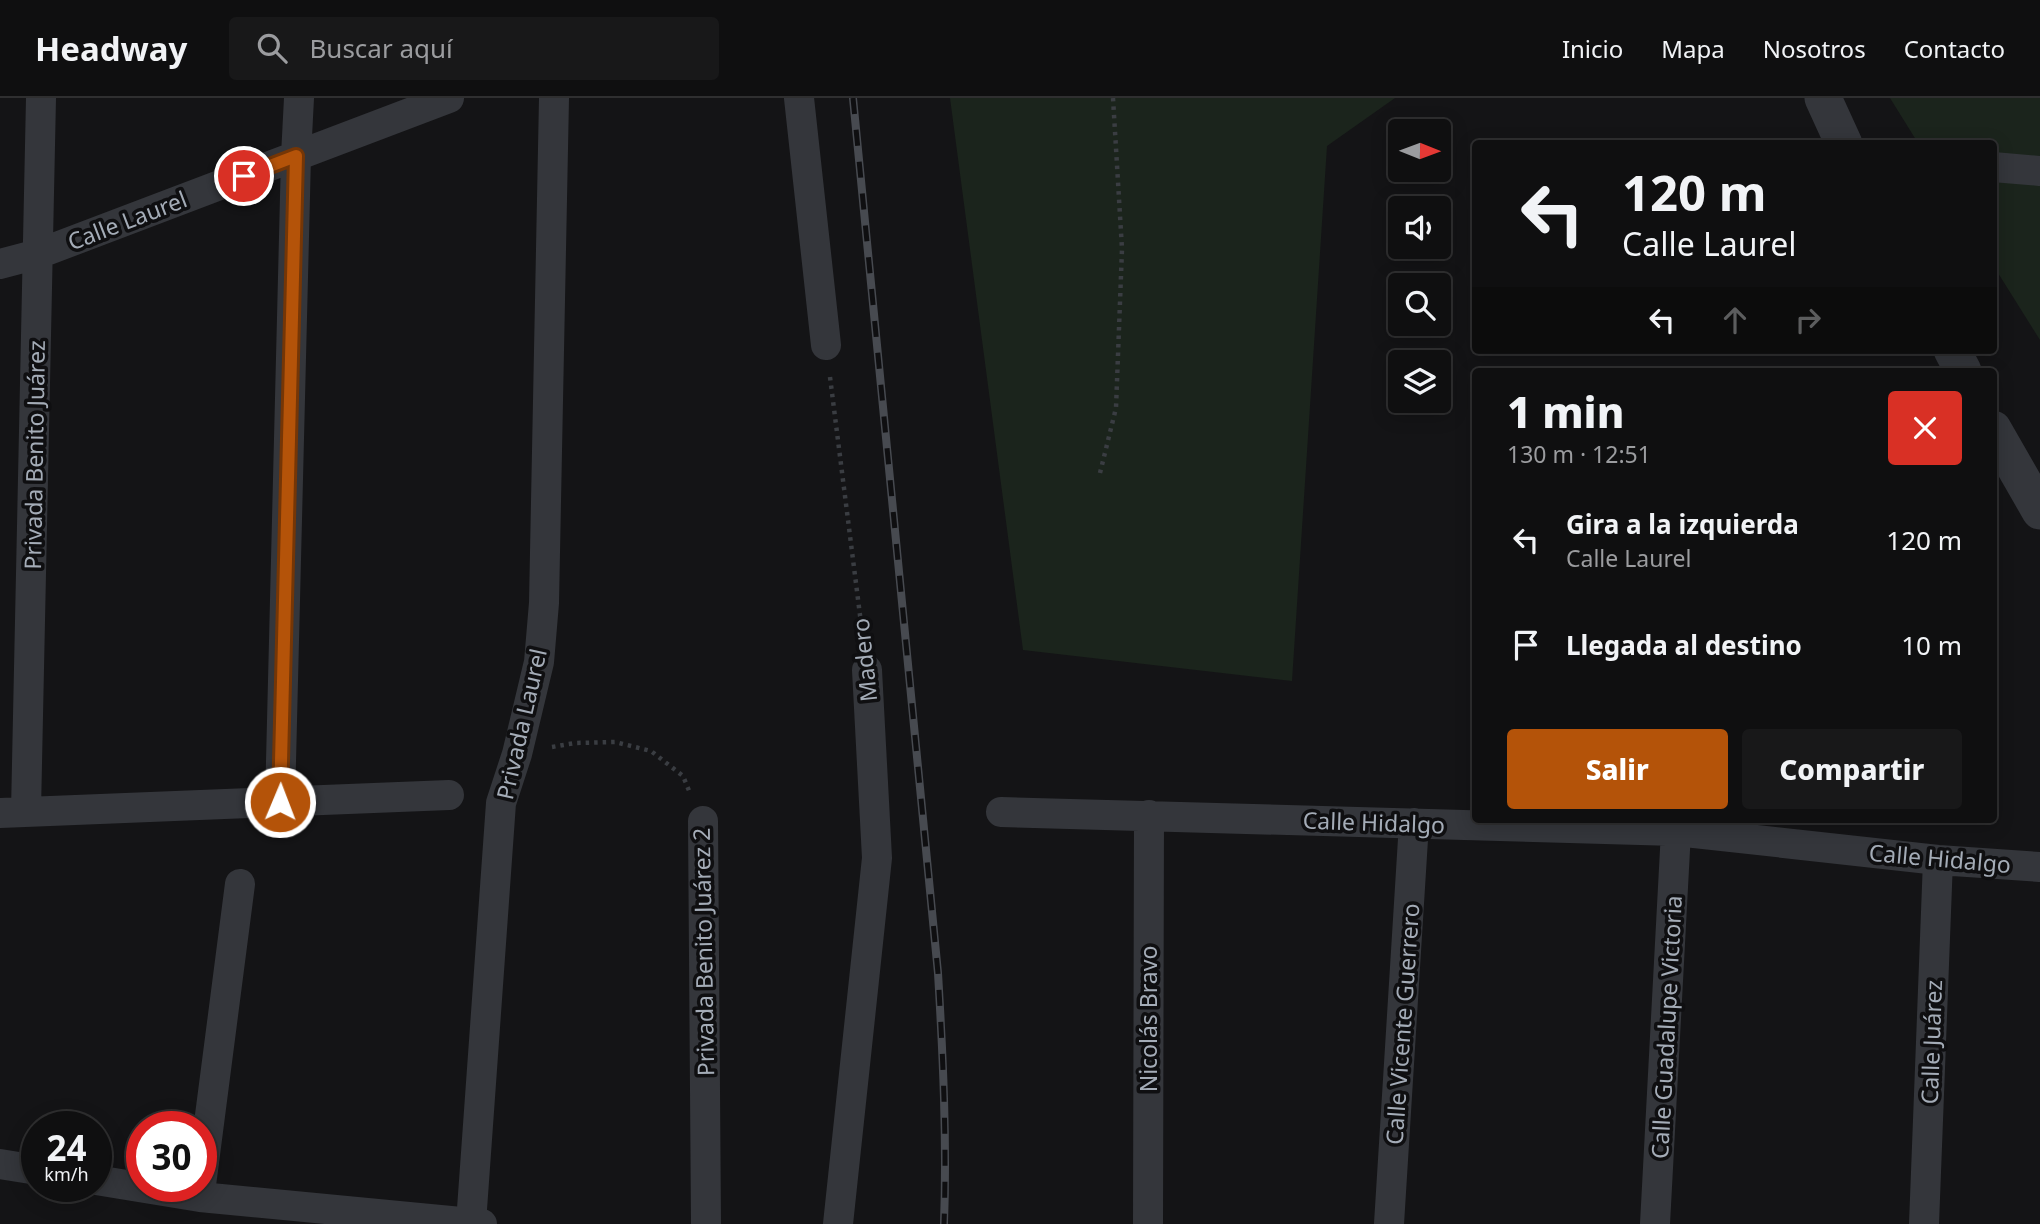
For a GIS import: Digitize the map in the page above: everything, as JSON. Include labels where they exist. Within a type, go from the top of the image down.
[{"type":"street","name":"Privada Benito Juárez","points":[[13,812],[38,254],[41,98]]},
{"type":"street","points":[[280,802],[299,98]]},
{"type":"street","name":"Calle Laurel","points":[[0,264],[38,254],[449,98]]},
{"type":"street","name":"Privada Laurel","points":[[477,1223],[501,803],[517,754],[539,662],[544,603],[554,98]]},
{"type":"street","points":[[799,98],[825,345]]},
{"type":"street","points":[[1823,98],[1842,140]]},
{"type":"street","points":[[1997,167],[2040,171]]},
{"type":"street","points":[[1997,436],[2040,511]]},
{"type":"street","name":"Madero","points":[[838,1224],[877,858],[867,670]]},
{"type":"street","points":[[13,812],[449,795]]},
{"type":"street","name":"Calle Hidalgo","points":[[1001,812],[1676,831],[1938,860],[2040,867]]},
{"type":"street","name":"Nicolás Bravo","points":[[1148,1224],[1149,815]]},
{"type":"street","name":"Privada Benito Juárez 2","points":[[703,821],[706,1224]]},
{"type":"street","name":"Calle Vicente Guerrero","points":[[1389,1224],[1414,823]]},
{"type":"street","name":"Calle Guadalupe Victoria","points":[[1656,1224],[1676,831]]},
{"type":"street","name":"Calle Juárez","points":[[1924,1224],[1938,860]]},
{"type":"street","points":[[211,1111],[240,884]]},
{"type":"street","points":[[0,1164],[21,1167]]},
{"type":"street","points":[[217,1191],[477,1223]]},
{"type":"path","points":[[1100,473],[1116,408],[1122,249],[1113,98]]},
{"type":"path","name":"Madero","points":[[825,345],[867,670]]},
{"type":"path","name":"Privada Benito Juárez 2","points":[[517,754],[575,743],[615,742],[651,751],[683,776],[703,821]]},
{"type":"shaded area","points":[[950,98],[1395,98],[1327,146],[1292,681],[1023,650]]},
{"type":"shaded area","points":[[1890,98],[2040,98],[2040,340],[1997,271],[1997,140],[1916,140]]},
{"type":"railway","points":[[853,98],[938,973],[944,1098],[944,1224]]},
{"type":"route","points":[[244,176],[296,156],[280,802]]}]
